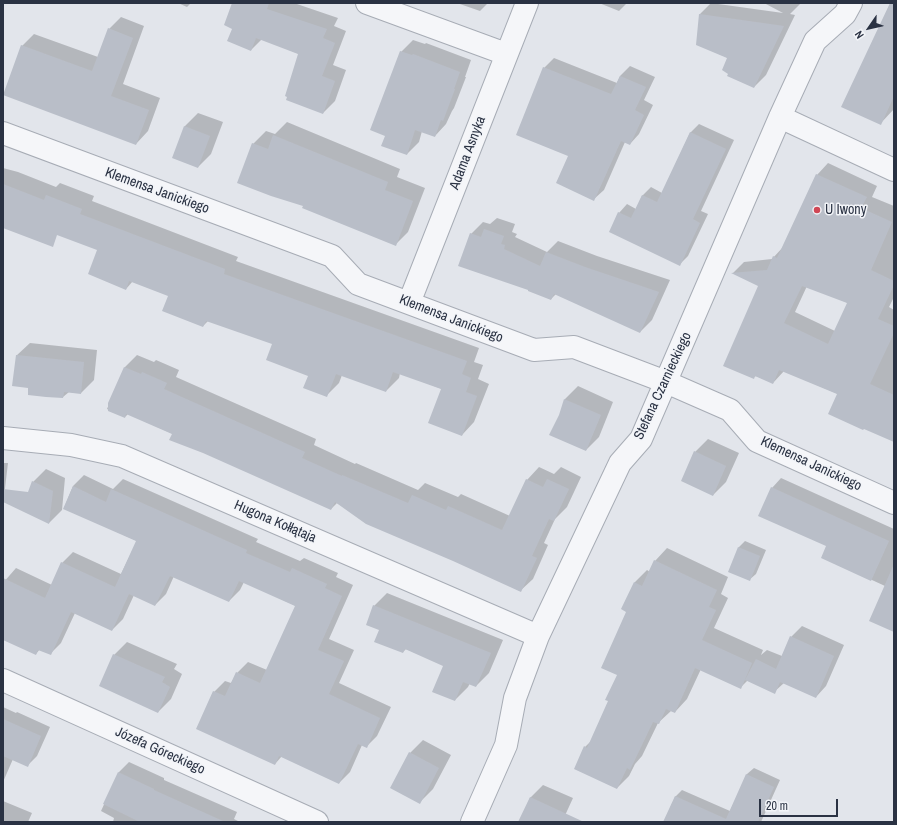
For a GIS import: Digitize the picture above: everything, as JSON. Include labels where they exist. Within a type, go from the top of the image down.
[{"type":"street","points":[[367,3],[506,54]]},
{"type":"street","name":"Adama Asnyka","points":[[409,303],[527,3]]},
{"type":"street","name":"Stefana Czarnieckiego","points":[[472,822],[506,745],[515,698],[538,636],[620,463],[641,439],[814,41],[845,14],[851,3]]},
{"type":"street","points":[[780,117],[894,170]]},
{"type":"street","name":"Klemensa Janickiego","points":[[3,134],[332,256],[358,284],[534,350],[574,347],[666,382],[730,410],[758,440],[894,503]]},
{"type":"street","name":"Hugona Kołłątaja","points":[[3,438],[71,445],[122,456],[538,636]]},
{"type":"street","name":"Józefa Góreckiego","points":[[3,680],[317,822]]},
{"type":"building","points":[[232,3],[269,3],[267,9],[327,29],[323,38],[335,43],[322,76],[335,81],[323,114],[286,100],[287,97],[285,96],[298,54],[256,38],[251,51],[227,41],[232,29],[224,25]]},
{"type":"building","points":[[890,3],[894,3],[894,96],[881,125],[841,107]]},
{"type":"building","points":[[699,14],[784,26],[754,88],[727,76],[728,74],[722,70],[727,58],[696,45]]},
{"type":"building","points":[[108,28],[133,38],[111,96],[149,110],[136,145],[3,95],[21,45],[92,71]]},
{"type":"building","points":[[400,51],[413,54],[460,72],[443,121],[441,120],[435,137],[415,130],[407,155],[381,146],[385,136],[370,130]]},
{"type":"building","points":[[543,67],[611,94],[620,76],[646,87],[635,110],[644,115],[630,145],[621,141],[594,201],[556,183],[568,156],[516,135]]},
{"type":"building","points":[[184,126],[210,136],[198,168],[172,158]]},
{"type":"building","points":[[690,132],[726,149],[693,219],[700,223],[680,266],[609,232],[618,212],[631,218],[642,195],[657,202]]},
{"type":"building","points":[[273,135],[388,182],[385,190],[413,201],[396,246],[302,208],[303,206],[237,183],[252,143],[268,149]]},
{"type":"building","points":[[816,174],[867,197],[861,208],[892,222],[871,270],[894,281],[894,285],[878,319],[894,326],[894,333],[870,384],[894,395],[894,442],[828,414],[837,394],[779,370],[773,384],[755,376],[754,379],[723,366],[758,286],[731,273],[767,270],[773,256],[777,258]],"holes":[[[802,286],[847,303],[828,344],[784,323]]]},
{"type":"building","points":[[3,184],[44,200],[46,195],[82,209],[80,214],[225,269],[224,274],[467,361],[462,374],[471,378],[466,392],[477,396],[462,436],[428,423],[441,389],[393,372],[386,392],[336,374],[327,397],[303,388],[308,376],[266,360],[272,344],[206,321],[203,327],[162,311],[168,296],[129,281],[126,290],[88,274],[97,250],[57,235],[53,247],[3,228]]},
{"type":"building","points":[[484,229],[504,236],[501,244],[505,245],[504,249],[540,266],[546,252],[659,292],[640,333],[554,294],[551,300],[528,290],[458,266],[470,233],[481,237]]},
{"type":"building","points":[[16,355],[84,362],[81,394],[64,392],[63,398],[28,395],[28,388],[12,386]]},
{"type":"building","points":[[124,367],[141,374],[142,372],[167,383],[164,389],[305,452],[302,458],[342,476],[408,503],[412,495],[446,510],[448,506],[502,530],[526,479],[543,487],[547,479],[569,489],[554,521],[549,519],[532,556],[537,558],[521,592],[366,524],[335,502],[331,510],[203,453],[169,440],[172,434],[126,414],[125,418],[108,411],[108,403]]},
{"type":"building","points":[[564,399],[601,415],[586,451],[549,435],[559,415]]},
{"type":"building","points":[[694,451],[726,466],[713,496],[681,481]]},
{"type":"building","points":[[32,481],[53,491],[49,524],[3,502],[3,489],[28,492]]},
{"type":"building","points":[[73,486],[106,502],[111,489],[247,550],[246,553],[290,572],[292,568],[327,584],[325,588],[342,596],[318,650],[344,661],[329,694],[380,718],[367,748],[358,744],[339,784],[279,756],[275,765],[196,729],[213,691],[225,696],[236,672],[260,683],[295,606],[239,581],[229,602],[170,576],[155,606],[129,594],[112,631],[71,612],[51,655],[38,650],[36,655],[3,640],[3,578],[45,598],[61,562],[115,587],[136,541],[63,509]]},
{"type":"building","points":[[771,487],[889,541],[871,581],[821,558],[826,546],[758,516]]},
{"type":"building","points":[[738,547],[760,556],[750,581],[728,572]]},
{"type":"building","points":[[654,560],[717,590],[709,607],[716,610],[702,640],[752,663],[741,689],[695,668],[675,713],[666,709],[659,724],[653,722],[630,770],[627,768],[617,789],[574,769],[584,746],[587,748],[608,701],[605,700],[617,675],[601,668],[626,612],[621,609],[634,582],[642,586]]},
{"type":"building","points":[[894,564],[894,632],[869,621]]},
{"type":"building","points":[[373,605],[491,653],[476,687],[463,682],[455,701],[432,692],[443,666],[405,649],[403,653],[374,642],[379,630],[366,625]]},
{"type":"building","points":[[790,636],[834,656],[816,698],[780,682],[775,694],[745,680],[756,659],[776,669]]},
{"type":"building","points":[[113,654],[165,677],[162,682],[170,687],[158,713],[99,686]]},
{"type":"building","points":[[3,719],[41,736],[28,767],[3,756]]},
{"type":"building","points":[[409,752],[439,768],[420,804],[390,788]]},
{"type":"building","points":[[118,772],[225,822],[140,822],[103,804]]},
{"type":"building","points":[[746,774],[774,787],[758,822],[663,822],[675,796],[726,819]]},
{"type":"building","points":[[530,797],[584,822],[518,822]]},
{"type":"place","name":"U Iwony","points":[[817,210]]}]
